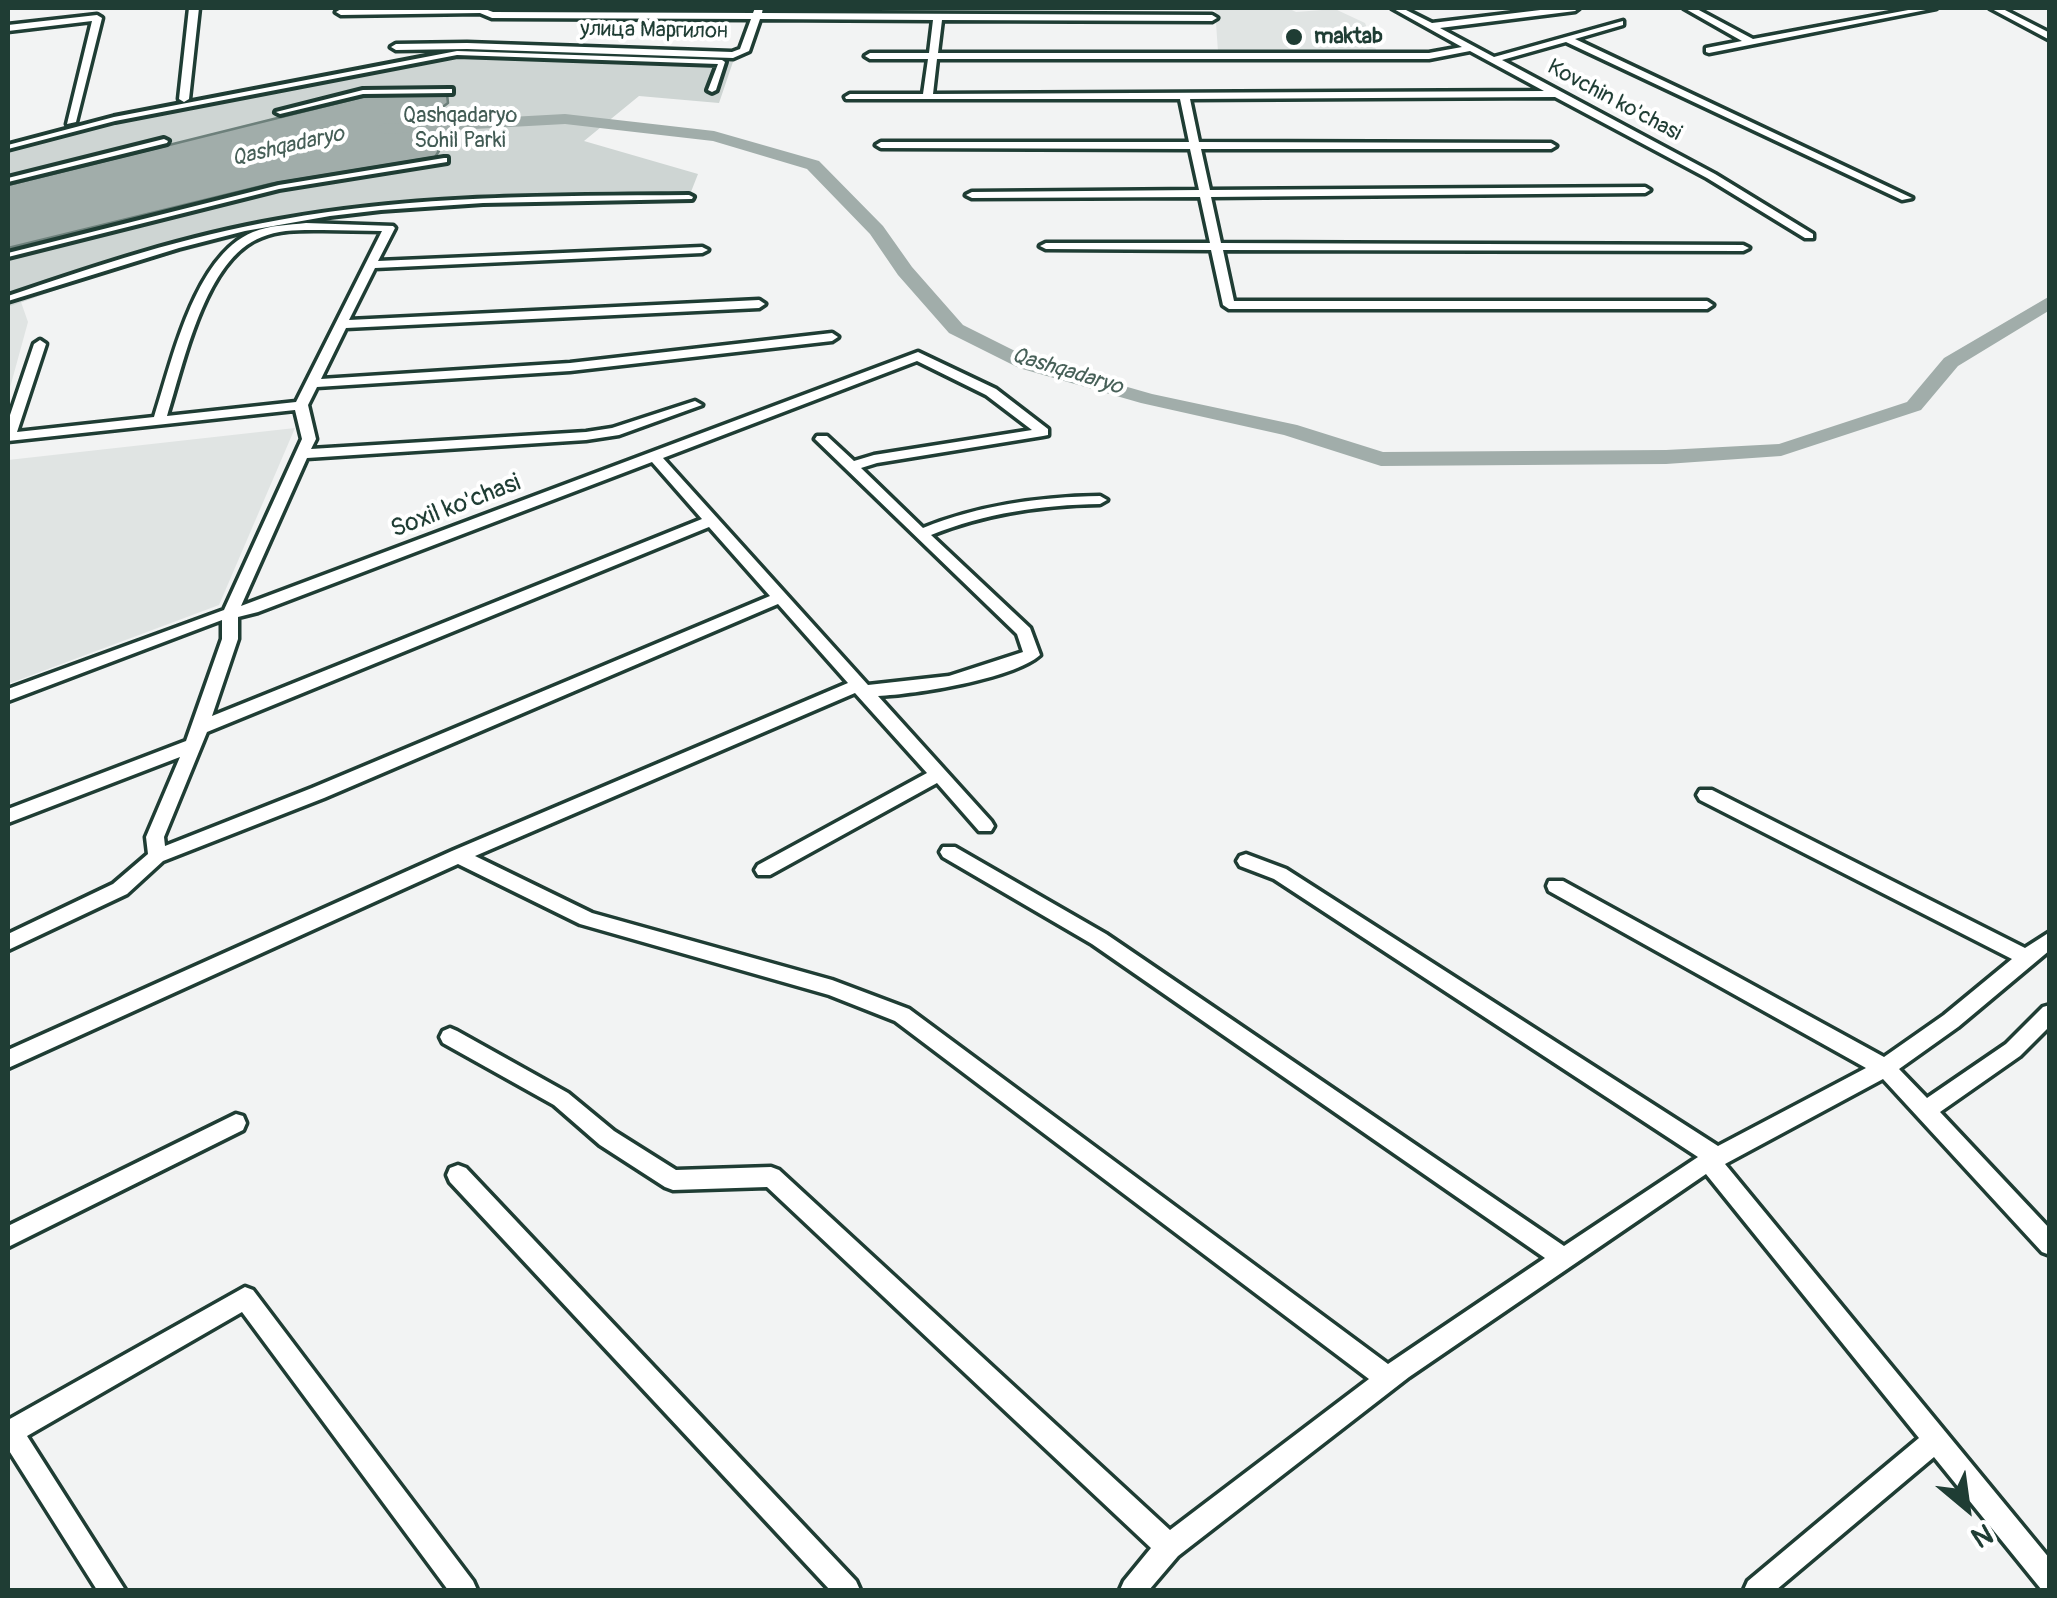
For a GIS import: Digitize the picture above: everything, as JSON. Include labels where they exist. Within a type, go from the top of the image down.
[{"type":"street","points":[[184,99],[194,8]]},
{"type":"street","points":[[344,8],[341,12],[912,12],[938,17],[1212,18]]},
{"type":"street","name":"Kovchin ko'chasi","points":[[1396,8],[1711,176],[1809,236]]},
{"type":"street","points":[[1431,26],[1576,8]]},
{"type":"street","points":[[1688,8],[1753,43]]},
{"type":"street","points":[[1709,50],[1931,8]]},
{"type":"street","points":[[1995,8],[2047,35]]},
{"type":"street","name":"улица Маргилон","points":[[396,48],[467,46],[733,55],[744,51],[758,12]]},
{"type":"street","points":[[467,46],[489,14]]},
{"type":"street","points":[[928,96],[938,17]]},
{"type":"street","points":[[8,28],[96,18],[71,122]]},
{"type":"street","points":[[1493,60],[1620,23]]},
{"type":"street","points":[[1568,40],[1906,198]]},
{"type":"street","points":[[870,56],[1430,56],[1472,48]]},
{"type":"street","points":[[8,147],[114,118],[457,52],[722,62],[712,90]]},
{"type":"street","points":[[280,112],[363,92],[449,91]]},
{"type":"street","points":[[850,97],[1560,94]]},
{"type":"street","points":[[1184,96],[1229,305],[1707,305]]},
{"type":"street","points":[[8,180],[164,141]]},
{"type":"street","points":[[881,145],[1550,146]]},
{"type":"street","points":[[8,255],[279,188],[444,160]]},
{"type":"street","points":[[972,195],[1645,190]]},
{"type":"street","points":[[8,300],[182,244],[331,214],[410,204],[689,197]]},
{"type":"street","points":[[157,856],[155,837],[200,728],[230,639],[230,614],[309,439],[302,405],[390,228],[298,228],[244,239],[222,258],[208,285],[159,420]]},
{"type":"street","points":[[1046,246],[1743,248]]},
{"type":"street","points":[[371,265],[702,250]]},
{"type":"street","points":[[342,324],[759,304]]},
{"type":"street","points":[[312,383],[570,367],[832,337]]},
{"type":"street","points":[[40,344],[10,437],[302,405]]},
{"type":"street","name":"Soxil ko'chasi","points":[[8,695],[918,356],[991,392],[1044,432],[874,458],[850,466]]},
{"type":"street","points":[[302,454],[586,436],[614,432],[695,405]]},
{"type":"street","points":[[8,1059],[458,856],[859,688],[907,690],[972,678],[1032,655],[1024,632],[822,440]]},
{"type":"street","points":[[654,456],[985,826]]},
{"type":"street","points":[[922,534],[953,520],[1042,500],[1100,500]]},
{"type":"street","points":[[200,728],[710,522]]},
{"type":"street","points":[[8,942],[120,888],[157,856],[780,597]]},
{"type":"street","points":[[8,816],[190,746]]},
{"type":"street","points":[[764,870],[938,775]]},
{"type":"street","points":[[1706,795],[2026,957]]},
{"type":"street","points":[[949,852],[1099,939],[1565,1259]]},
{"type":"street","points":[[458,856],[587,920],[832,988],[902,1015],[1390,1380]]},
{"type":"street","points":[[1246,861],[1280,874],[1713,1159],[2050,1580]]},
{"type":"street","points":[[1556,886],[1885,1068],[2050,1245]]},
{"type":"street","points":[[1133,1590],[1169,1547],[1401,1369],[1713,1159],[1885,1068],[1951,1021],[2050,938]]},
{"type":"street","points":[[1924,1111],[2014,1050],[2049,1015]]},
{"type":"street","points":[[450,1037],[561,1098],[607,1138],[673,1180],[772,1177],[1169,1547]]},
{"type":"street","points":[[8,1237],[236,1123]]},
{"type":"street","points":[[458,1176],[847,1590]]},
{"type":"street","points":[[112,1590],[9,1432],[245,1298],[464,1590]]},
{"type":"street","points":[[1757,1590],[1935,1440]]},
{"type":"shaded area","name":"maktab","points":[[1215,8],[1288,8],[1296,12],[1335,9],[1365,23],[1377,52],[1218,52]]},
{"type":"shaded area","points":[[21,302],[28,322],[8,395],[8,307]]},
{"type":"shaded area","points":[[295,428],[219,605],[8,684],[8,460]]},
{"type":"green space","name":"Qashqadaryo Sohil Parki","points":[[458,49],[734,59],[719,103],[639,96],[584,141],[698,174],[687,202],[464,205],[340,218],[195,248],[8,307],[8,144],[111,116]]},
{"type":"water","points":[[447,94],[448,103],[421,123],[419,134],[425,144],[439,151],[435,157],[270,184],[8,248],[8,185],[362,97]]},
{"type":"waterway","name":"Qashqadaryo","points":[[383,129],[565,119],[714,136],[813,165],[877,230],[905,271],[956,329],[1026,364],[1148,399],[1289,430],[1381,459],[1666,457],[1781,450],[1914,406],[1951,362],[2050,302]]},
{"type":"place","name":"maktab","points":[[1294,37]]}]
